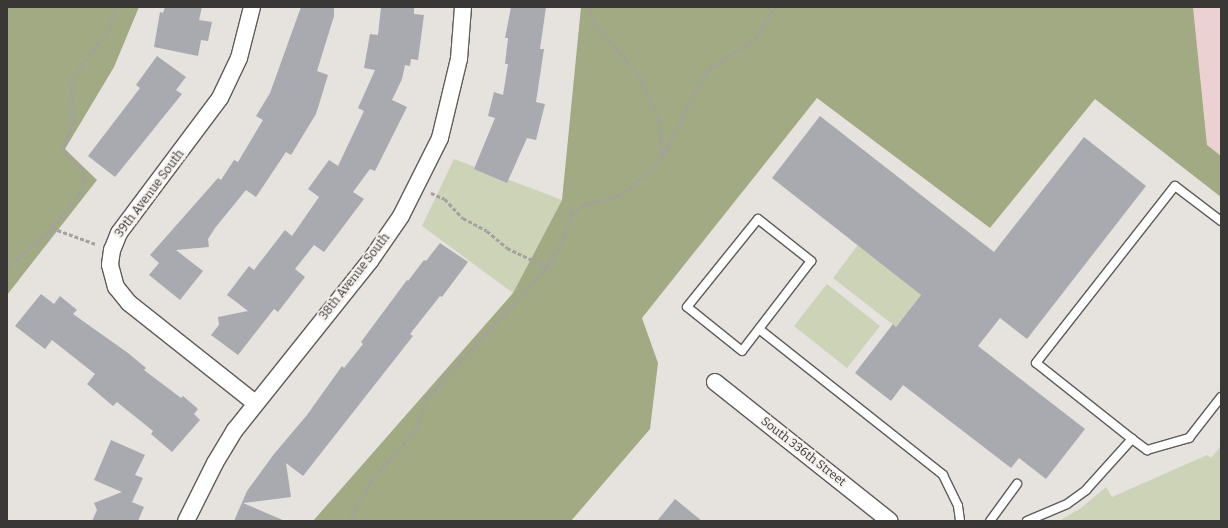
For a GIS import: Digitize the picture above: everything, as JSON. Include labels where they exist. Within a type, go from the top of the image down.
[{"type":"street","name":"39th Avenue South","points":[[252,7],[239,58],[220,98],[128,220],[112,250],[112,279],[121,296],[254,403]]},
{"type":"street","name":"38th Avenue South","points":[[186,521],[215,463],[254,403],[370,261],[401,216],[440,138],[449,109],[460,59],[463,7]]},
{"type":"street","name":"South 336th Street","points":[[715,382],[890,521]]},
{"type":"lane","points":[[1221,222],[1174,186],[1036,363],[1147,450],[1189,438],[1221,397]]},
{"type":"lane","points":[[758,219],[811,261],[759,329],[742,351],[687,307],[758,219]]},
{"type":"lane","points":[[759,329],[943,475],[958,506],[960,521]]},
{"type":"lane","points":[[1027,521],[1067,504],[1086,490],[1132,439]]},
{"type":"lane","points":[[990,521],[1017,484]]},
{"type":"path","points":[[7,268],[52,228],[81,191],[84,176],[81,168],[65,154],[62,148],[73,122],[71,81],[96,45],[108,32],[115,7]]},
{"type":"path","points":[[591,7],[590,13],[596,25],[640,75],[660,122],[663,156]]},
{"type":"path","points":[[349,521],[372,481],[416,429],[426,399],[546,267],[563,240],[571,214],[585,204],[618,196],[642,178],[663,156],[692,96],[709,69],[755,39],[775,7]]},
{"type":"path","points":[[416,186],[446,199],[463,218],[487,230],[507,248],[546,267]]},
{"type":"path","points":[[52,228],[112,250]]},
{"type":"shaded area","points":[[1193,7],[1221,7],[1221,156],[1207,146]]},
{"type":"green space","points":[[7,7],[139,7],[114,67],[65,149],[97,180],[7,295]]},
{"type":"green space","points":[[581,7],[1193,7],[1207,145],[1221,156],[1221,197],[1095,99],[990,228],[817,98],[642,318],[658,363],[650,429],[571,521],[313,521],[513,293],[562,200]]},
{"type":"green space","points":[[454,159],[562,200],[513,293],[422,226]]},
{"type":"green space","points":[[858,245],[921,295],[896,327],[833,278]]},
{"type":"green space","points":[[827,284],[880,326],[847,368],[794,326]]},
{"type":"green space","points":[[1221,446],[1221,521],[1059,521],[1081,508],[1106,487],[1112,497],[1207,455],[1211,458]]},
{"type":"building","points":[[165,7],[202,7],[199,20],[212,22],[208,41],[201,40],[198,56],[154,47],[160,12],[163,13]]},
{"type":"building","points":[[301,7],[334,7],[334,16],[317,71],[328,75],[316,114],[291,155],[286,152],[256,197],[246,190],[215,228],[208,239],[209,247],[176,250],[203,271],[180,300],[149,275],[159,263],[150,255],[218,178],[221,180],[234,160],[238,162],[263,120],[256,116],[270,93]]},
{"type":"building","points":[[381,7],[414,7],[414,14],[424,15],[418,60],[411,59],[410,66],[405,65],[402,79],[392,100],[407,107],[375,171],[370,169],[353,192],[364,199],[324,252],[314,245],[295,269],[305,277],[278,312],[274,309],[238,355],[211,335],[219,325],[218,317],[248,311],[227,295],[249,266],[254,270],[285,230],[292,236],[319,197],[308,189],[329,160],[338,166],[364,111],[358,108],[375,70],[364,68],[370,34],[378,35]]},
{"type":"building","points":[[511,7],[546,7],[540,49],[544,49],[536,102],[545,104],[536,140],[527,138],[507,183],[474,169],[495,118],[488,116],[494,92],[503,95],[508,64],[505,64],[508,38],[505,38]]},
{"type":"building","points":[[157,56],[186,77],[176,90],[182,94],[115,177],[88,156],[140,88],[136,85]]},
{"type":"building","points":[[820,116],[994,252],[1084,137],[1146,186],[1027,339],[1000,318],[978,346],[1085,429],[1046,479],[1019,458],[1011,468],[903,385],[891,401],[855,373],[893,324],[896,327],[921,295],[772,178]]},
{"type":"building","points":[[440,243],[468,262],[442,297],[440,296],[410,334],[413,336],[303,476],[286,463],[291,497],[243,503],[285,521],[234,521],[247,491],[274,454],[307,415],[342,366],[344,368],[363,344],[361,342],[407,280],[408,281],[424,260],[426,261]]},
{"type":"building","points":[[41,294],[54,304],[60,296],[77,310],[73,314],[128,353],[146,368],[144,370],[181,398],[183,396],[198,409],[194,414],[200,420],[172,452],[151,434],[153,431],[117,402],[113,406],[87,384],[95,374],[52,340],[45,349],[15,326]]},
{"type":"building","points":[[111,440],[145,455],[135,475],[143,478],[132,502],[144,507],[138,521],[92,521],[97,510],[94,503],[122,492],[94,480]]},
{"type":"building","points":[[675,499],[702,521],[657,521]]}]
